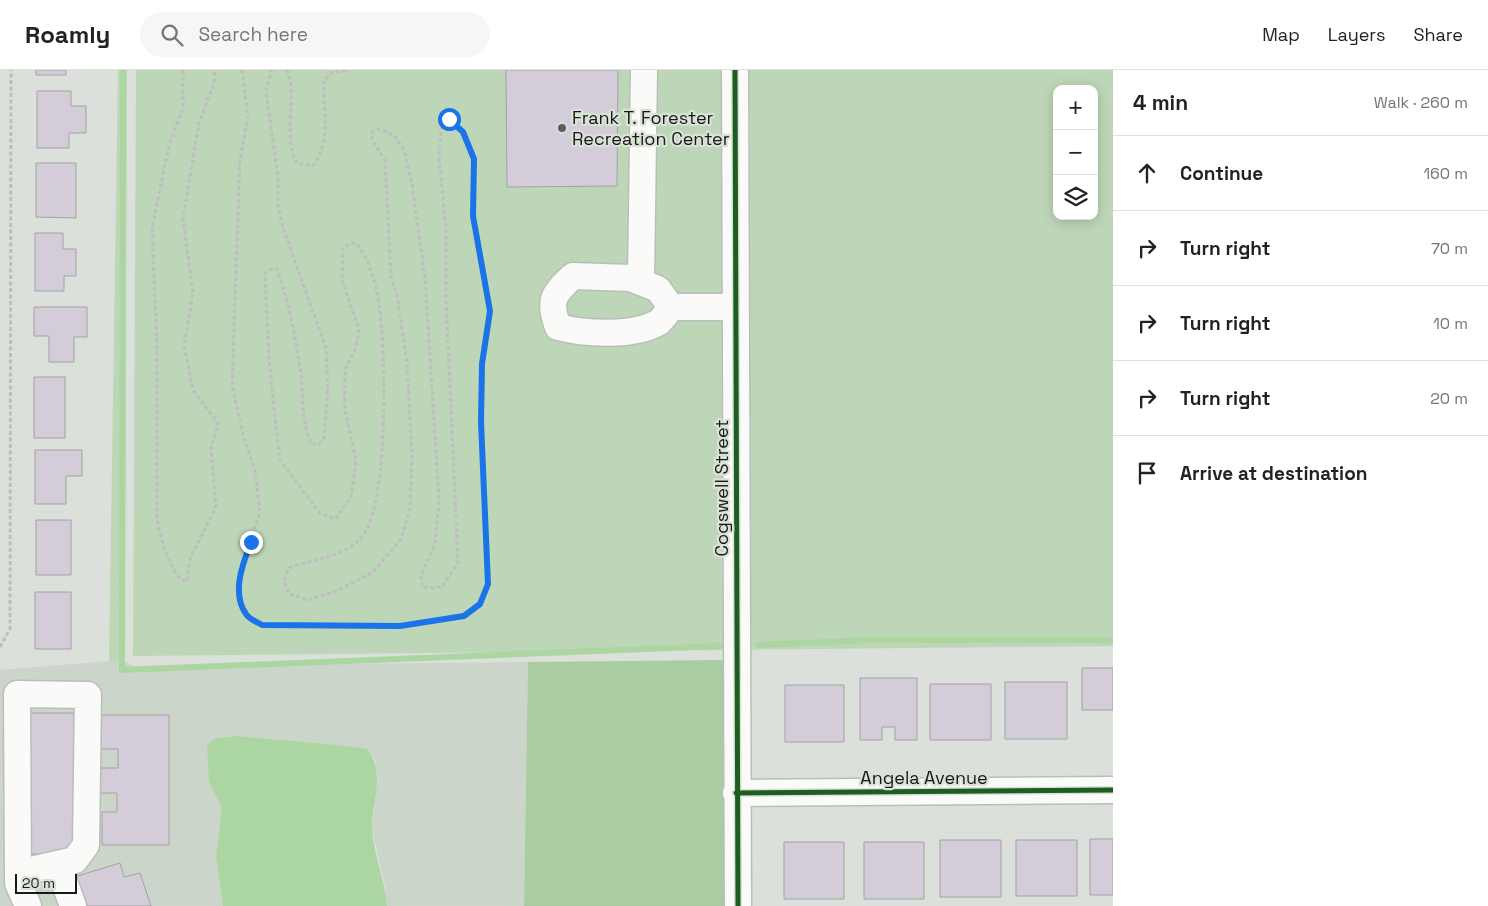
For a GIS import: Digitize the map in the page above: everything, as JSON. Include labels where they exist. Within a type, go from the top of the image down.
[{"type":"street","points":[[642,282],[644,70]]},
{"type":"street","name":"Cogswell Street","points":[[735,70],[736,793],[738,906]]},
{"type":"street","points":[[573,276],[630,278],[658,289],[671,307],[660,322],[627,332],[576,332],[558,327],[552,309],[556,291],[573,276]]},
{"type":"street","points":[[671,307],[735,307]]},
{"type":"street","points":[[18,873],[74,860],[86,845],[88,695],[9,694],[18,883],[28,906]]},
{"type":"street","name":"Angela Avenue","points":[[736,793],[1113,790]]},
{"type":"street","points":[[58,865],[73,906]]},
{"type":"path","points":[[0,647],[10,629],[11,70]]},
{"type":"path","points":[[184,70],[184,108],[169,145],[152,228],[157,348],[157,518],[162,542],[174,571],[181,580],[187,581],[190,559],[216,507],[211,448],[218,423],[193,390],[184,346],[193,292],[184,219],[199,123],[214,83],[215,70]]},
{"type":"path","points":[[242,70],[248,117],[240,159],[232,384],[243,435],[255,470],[260,512],[240,570],[240,602],[247,616],[262,625],[400,626],[464,616],[480,604],[488,584],[481,422],[482,364],[490,311],[473,216],[474,159],[463,132],[452,121],[442,119],[439,158],[446,229],[446,297],[458,562],[443,586],[434,588],[422,587],[420,575],[435,544],[439,500],[424,277],[412,184],[404,150],[394,135],[380,129],[372,132],[372,139],[385,161],[391,277],[397,295],[407,362],[412,459],[410,508],[401,539],[373,572],[337,591],[308,600],[289,594],[284,581],[289,568],[334,554],[353,545],[365,534],[375,504],[380,459],[385,384],[384,344],[378,294],[367,257],[357,244],[350,242],[343,248],[342,280],[359,330],[356,347],[346,368],[344,390],[356,461],[351,498],[335,519],[320,512],[280,461],[269,360],[265,274],[271,269],[277,269],[288,302],[301,374],[305,424],[311,444],[319,444],[324,439],[328,378],[326,348],[283,228],[278,205],[278,178],[266,90],[272,70]]},
{"type":"path","points":[[287,70],[290,92],[289,125],[294,157],[297,164],[306,166],[314,165],[320,155],[327,131],[324,80],[333,72],[350,70]]},
{"type":"shaded area","points":[[118,70],[127,70],[125,661],[109,661]]},
{"type":"shaded area","points":[[136,70],[1113,70],[1113,646],[133,656]]},
{"type":"shaded area","points":[[725,660],[727,906],[524,906],[528,662]]},
{"type":"shaded area","points":[[125,661],[133,666],[528,662],[524,906],[387,906],[385,886],[372,829],[378,775],[375,759],[367,749],[308,742],[298,743],[209,782],[222,808],[216,857],[223,906],[0,906],[0,670]]},
{"type":"shaded area","points":[[237,736],[367,749],[373,758],[376,768],[377,788],[372,830],[387,906],[223,906],[216,857],[222,808],[209,782],[207,745],[214,739]]},
{"type":"building","points":[[36,70],[66,70],[66,75],[36,75]]},
{"type":"building","name":"Frank T. Forester Recreation Center","points":[[506,70],[618,70],[617,186],[507,187]]},
{"type":"building","points":[[37,91],[71,91],[71,106],[86,106],[86,133],[69,133],[69,148],[37,148]]},
{"type":"building","points":[[36,163],[76,163],[76,218],[36,217]]},
{"type":"building","points":[[35,233],[63,233],[63,249],[76,249],[76,276],[64,276],[64,291],[35,291]]},
{"type":"building","points":[[34,307],[87,307],[87,337],[74,337],[74,362],[49,362],[49,336],[34,336]]},
{"type":"building","points":[[34,377],[65,377],[65,438],[34,438]]},
{"type":"building","points":[[35,450],[82,450],[82,476],[66,476],[66,504],[35,504]]},
{"type":"building","points":[[36,520],[71,520],[71,575],[36,575]]},
{"type":"building","points":[[35,592],[71,592],[71,649],[35,649]]},
{"type":"building","points":[[1082,668],[1113,668],[1113,710],[1082,710]]},
{"type":"building","points":[[860,678],[917,678],[917,740],[895,740],[895,727],[882,727],[882,740],[860,740]]},
{"type":"building","points":[[1005,682],[1067,682],[1067,739],[1005,739]]},
{"type":"building","points":[[930,684],[991,684],[991,740],[930,740]]},
{"type":"building","points":[[785,685],[844,685],[844,742],[785,742]]},
{"type":"building","points":[[27,713],[74,713],[74,854],[27,854]]},
{"type":"building","points":[[101,715],[169,715],[169,845],[102,845],[102,812],[117,812],[117,793],[95,793],[95,768],[118,768],[118,749],[101,749]]},
{"type":"building","points":[[1090,839],[1113,839],[1113,895],[1090,895]]},
{"type":"building","points":[[940,840],[1001,840],[1001,897],[940,897]]},
{"type":"building","points":[[1016,840],[1077,840],[1077,896],[1016,896]]},
{"type":"building","points":[[784,842],[844,842],[844,899],[784,899]]},
{"type":"building","points":[[864,842],[924,842],[924,899],[864,899]]},
{"type":"building","points":[[120,863],[124,877],[140,873],[151,906],[80,906],[71,878]]},
{"type":"waterway","points":[[123,70],[122,670],[720,646]]},
{"type":"waterway","points":[[759,645],[873,640],[1113,640]]},
{"type":"cycle path","points":[[735,70],[738,906]]},
{"type":"cycle path","points":[[736,793],[1113,790]]},
{"type":"place","name":"Frank T. Forester Recreation Center","points":[[562,128]]},
{"type":"route","points":[[251,542],[240,570],[240,602],[247,616],[262,625],[400,626],[464,616],[480,604],[488,584],[481,422],[482,364],[490,311],[473,216],[474,159],[463,132],[449,119]]}]
